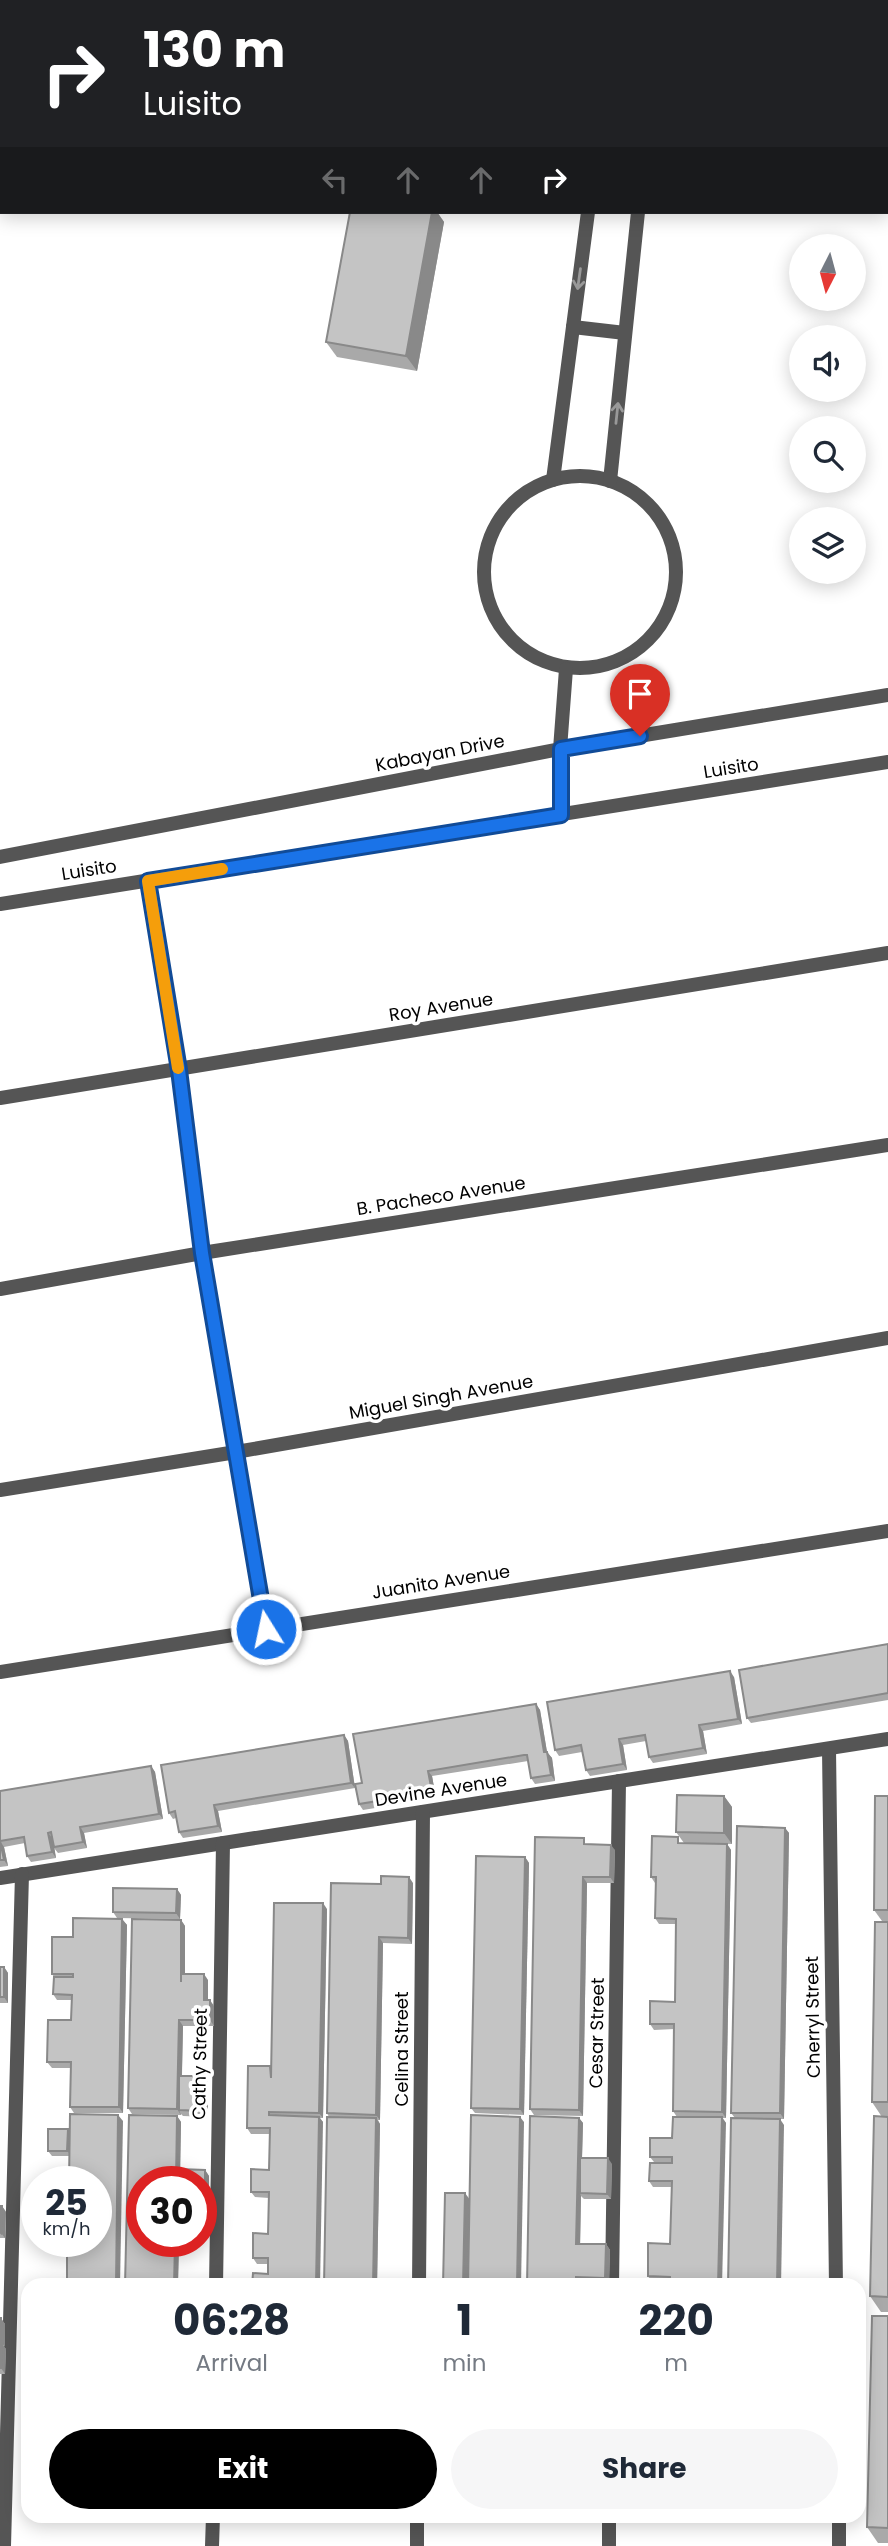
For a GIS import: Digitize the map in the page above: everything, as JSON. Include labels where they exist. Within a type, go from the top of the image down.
[{"type":"street","points":[[553,480],[588,214]]},
{"type":"street","points":[[610,481],[638,214]]},
{"type":"street","points":[[573,327],[625,333]]},
{"type":"street","points":[[572,476],[610,481],[645,501],[669,534],[677,574],[668,614],[643,646],[607,666],[566,669],[535,658],[509,638],[491,611],[483,579],[486,546],[500,517],[523,494],[553,480],[572,476]]},
{"type":"street","points":[[561,815],[561,749],[566,669]]},
{"type":"street","name":"Kabayan Drive","points":[[0,857],[561,749],[888,695]]},
{"type":"street","name":"Luisito","points":[[0,904],[888,762]]},
{"type":"street","points":[[148,881],[179,1070],[202,1253],[266,1629]]},
{"type":"street","name":"Roy Avenue","points":[[0,1098],[888,953]]},
{"type":"street","name":"B. Pacheco Avenue","points":[[0,1289],[202,1253],[888,1145]]},
{"type":"street","name":"Miguel Singh Avenue","points":[[0,1490],[236,1452],[888,1338]]},
{"type":"street","name":"Juanito Avenue","points":[[0,1672],[888,1531]]},
{"type":"street","name":"Devine Avenue","points":[[0,1878],[888,1740]]},
{"type":"street","name":"Cherryl Street","points":[[829,1749],[836,2278]]},
{"type":"street","name":"Cesar Street","points":[[612,2278],[619,1781]]},
{"type":"street","name":"Celina Street","points":[[419,2278],[423,1812]]},
{"type":"street","name":"Cathy Street","points":[[216,2278],[223,1843]]},
{"type":"street","points":[[4,2546],[22,1874]]},
{"type":"street","points":[[212,2546],[213,2523]]},
{"type":"street","points":[[417,2523],[417,2546]]},
{"type":"street","points":[[609,2523],[609,2546]]},
{"type":"street","points":[[839,2523],[839,2546]]},
{"type":"building","points":[[350,214],[432,214],[406,356],[326,342]]},
{"type":"building","points":[[888,1644],[888,1693],[747,1718],[739,1670]]},
{"type":"building","points":[[730,1671],[738,1719],[699,1725],[703,1748],[649,1757],[645,1735],[619,1739],[623,1764],[586,1770],[581,1745],[555,1750],[547,1702]]},
{"type":"building","points":[[536,1704],[551,1775],[531,1778],[527,1755],[524,1755],[428,1771],[432,1792],[359,1804],[355,1784],[362,1783],[353,1734]]},
{"type":"building","points":[[344,1735],[351,1783],[214,1805],[218,1826],[179,1832],[175,1811],[169,1813],[161,1765]]},
{"type":"building","points":[[151,1766],[159,1814],[80,1827],[83,1842],[54,1847],[51,1832],[48,1833],[52,1852],[27,1856],[24,1837],[0,1841],[0,1791]]},
{"type":"building","points":[[677,1795],[724,1796],[724,1833],[676,1832]]},
{"type":"building","points":[[875,1796],[888,1796],[888,1910],[874,1910]]},
{"type":"building","points":[[737,1826],[785,1828],[780,2113],[731,2113]]},
{"type":"building","points":[[652,1836],[678,1837],[678,1843],[727,1844],[722,2112],[673,2111],[674,2024],[650,2024],[650,2001],[675,2002],[676,1919],[655,1918],[656,1877],[651,1877]]},
{"type":"building","points":[[535,1837],[584,1838],[584,1844],[611,1845],[610,1877],[583,1877],[579,2110],[530,2109]]},
{"type":"building","points":[[0,1841],[4,1860],[0,1860]]},
{"type":"building","points":[[476,1856],[525,1857],[520,2109],[471,2108]]},
{"type":"building","points":[[381,1876],[409,1877],[408,1938],[379,1937],[376,2115],[327,2113],[331,1883],[381,1884]]},
{"type":"building","points":[[113,1888],[177,1889],[176,1913],[113,1912]]},
{"type":"building","points":[[274,1903],[323,1903],[319,2113],[269,2112],[269,2115],[319,2117],[316,2278],[253,2278],[253,2273],[268,2274],[268,2258],[253,2258],[253,2233],[268,2234],[269,2192],[251,2192],[251,2169],[269,2170],[270,2128],[247,2128],[248,2066],[270,2066],[271,2078]]},
{"type":"building","points":[[73,1918],[122,1919],[119,2107],[70,2107],[71,2062],[47,2062],[48,2020],[71,2020],[72,1995],[53,1994],[54,1977],[73,1977],[73,1974],[52,1974],[52,1937],[73,1937]]},
{"type":"building","points":[[132,1919],[181,1920],[181,1974],[204,1974],[204,2000],[210,2000],[210,2020],[179,2020],[177,2109],[128,2108]]},
{"type":"building","points":[[875,1922],[888,1922],[888,2102],[872,2102]]},
{"type":"building","points":[[0,1967],[4,1967],[4,1997],[0,1997]]},
{"type":"building","points":[[179,2076],[204,2076],[204,2111],[179,2110]]},
{"type":"building","points":[[70,2114],[118,2115],[116,2278],[67,2278],[67,2257],[112,2257],[112,2166],[69,2166]]},
{"type":"building","points":[[129,2115],[177,2116],[176,2166],[128,2166]]},
{"type":"building","points":[[471,2115],[520,2117],[517,2278],[468,2278]]},
{"type":"building","points":[[530,2116],[579,2118],[576,2244],[606,2244],[605,2278],[527,2278]]},
{"type":"building","points":[[874,2116],[888,2117],[888,2297],[870,2296]]},
{"type":"building","points":[[327,2117],[376,2118],[373,2278],[324,2278]]},
{"type":"building","points":[[673,2117],[722,2117],[718,2278],[648,2276],[648,2243],[670,2244],[672,2181],[649,2181],[650,2163],[672,2163],[672,2157],[650,2157],[650,2138],[672,2138]]},
{"type":"building","points":[[731,2118],[780,2119],[777,2278],[728,2278]]},
{"type":"building","points":[[48,2129],[68,2129],[67,2151],[48,2151]]},
{"type":"building","points":[[580,2158],[608,2158],[607,2194],[580,2193]]},
{"type":"building","points":[[445,2193],[465,2193],[463,2278],[443,2278]]},
{"type":"building","points":[[2,2206],[1,2233],[0,2232]]},
{"type":"building","points":[[126,2243],[126,2257],[175,2257],[174,2278],[125,2278]]},
{"type":"building","points":[[872,2316],[888,2316],[888,2528],[867,2527]]},
{"type":"building","points":[[2,2344],[1,2368],[0,2368]]},
{"type":"slow traffic","points":[[178,1068],[148,881],[222,869]]},
{"type":"route","points":[[266,1629],[202,1253],[179,1070],[148,881],[561,815],[561,749],[640,736]]}]
